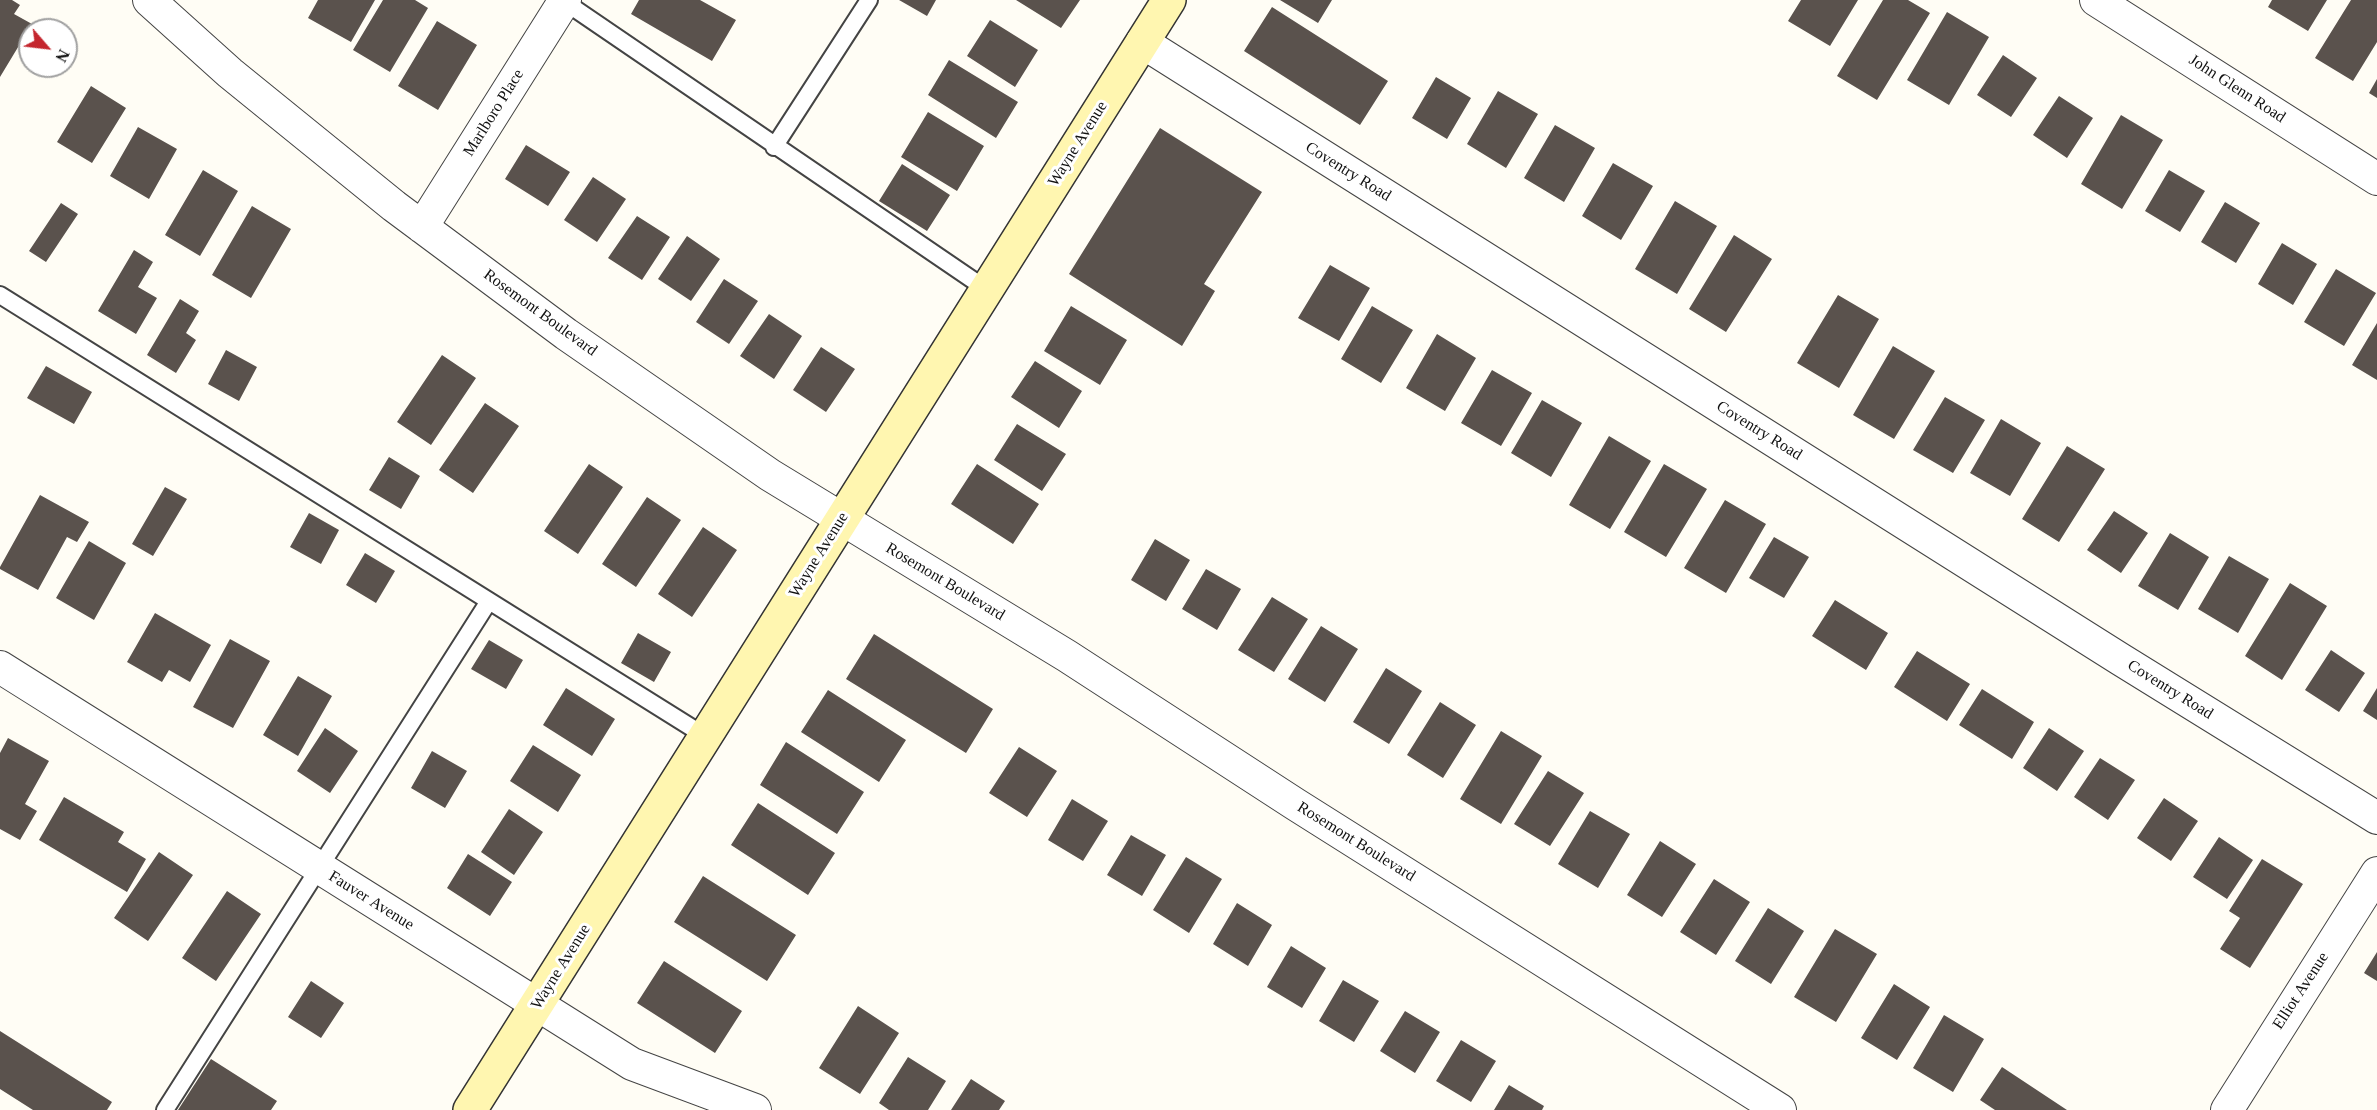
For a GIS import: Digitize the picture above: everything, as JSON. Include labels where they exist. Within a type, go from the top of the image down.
[{"type":"main road","name":"Wayne Avenue","points":[[470,1110],[1169,0]]},
{"type":"street","name":"Rosemont Boulevard","points":[[149,0],[230,73],[422,227],[566,334],[770,476],[1067,656],[1295,804],[1780,1110]]},
{"type":"street","name":"John Glenn Road","points":[[2096,0],[2377,179]]},
{"type":"street","name":"Marlboro Place","points":[[422,227],[564,1]]},
{"type":"street","name":"Coventry Road","points":[[1142,42],[2110,653],[2377,818]]},
{"type":"street","name":"Fauver Avenue","points":[[0,667],[632,1064],[755,1110]]},
{"type":"street","name":"Elliot Avenue","points":[[2227,1110],[2377,873]]},
{"type":"lane","points":[[774,147],[869,0]]},
{"type":"lane","points":[[564,1],[774,147],[986,289]]},
{"type":"lane","points":[[0,295],[705,736]]},
{"type":"lane","points":[[165,1110],[489,601]]},
{"type":"building","points":[[0,0],[12,0],[20,5],[14,14],[21,18],[18,18],[18,47],[0,77]]},
{"type":"building","points":[[318,0],[375,0],[351,42],[308,18]]},
{"type":"building","points":[[383,0],[415,0],[428,8],[390,72],[353,50]]},
{"type":"building","points":[[639,0],[700,0],[736,20],[712,61],[631,14]]},
{"type":"building","points":[[899,0],[936,0],[927,16]]},
{"type":"building","points":[[1016,0],[1080,0],[1061,28]]},
{"type":"building","points":[[1280,0],[1332,0],[1318,23]]},
{"type":"building","points":[[1801,0],[1858,0],[1830,46],[1788,21]]},
{"type":"building","points":[[1883,0],[1908,0],[1930,13],[1877,100],[1837,76]]},
{"type":"building","points":[[2272,0],[2327,0],[2308,31],[2268,7]]},
{"type":"building","points":[[2351,0],[2377,0],[2377,42],[2353,81],[2315,58]]},
{"type":"building","points":[[1272,7],[1388,81],[1360,125],[1244,51]]},
{"type":"building","points":[[1947,12],[1989,37],[1949,105],[1907,80]]},
{"type":"building","points":[[990,20],[1038,50],[1015,87],[967,56]]},
{"type":"building","points":[[437,21],[477,45],[438,110],[398,86]]},
{"type":"building","points":[[2003,55],[2037,78],[2011,117],[1977,95]]},
{"type":"building","points":[[949,60],[1018,102],[996,138],[928,95]]},
{"type":"building","points":[[1436,77],[1471,98],[1447,139],[1412,118]]},
{"type":"building","points":[[2377,79],[2377,98],[2369,93]]},
{"type":"building","points":[[91,86],[126,108],[92,163],[57,142]]},
{"type":"building","points":[[1498,91],[1538,114],[1506,168],[1467,144]]},
{"type":"building","points":[[2059,96],[2093,118],[2067,158],[2033,135]]},
{"type":"building","points":[[928,112],[984,146],[957,191],[901,157]]},
{"type":"building","points":[[2121,115],[2163,140],[2122,209],[2081,184]]},
{"type":"building","points":[[1555,125],[1595,148],[1564,202],[1524,178]]},
{"type":"building","points":[[138,127],[177,149],[149,199],[110,176]]},
{"type":"building","points":[[1160,128],[1262,192],[1204,284],[1215,291],[1182,346],[1069,274]]},
{"type":"building","points":[[526,145],[570,172],[548,206],[505,179]]},
{"type":"building","points":[[1613,163],[1653,186],[1621,240],[1582,216]]},
{"type":"building","points":[[902,164],[950,195],[927,231],[879,201]]},
{"type":"building","points":[[203,170],[238,191],[200,256],[165,235]]},
{"type":"building","points":[[2169,170],[2205,191],[2180,232],[2145,211]]},
{"type":"building","points":[[593,177],[626,199],[597,242],[564,220]]},
{"type":"building","points":[[1675,201],[1717,226],[1677,294],[1635,269]]},
{"type":"building","points":[[2225,202],[2260,223],[2236,263],[2201,242]]},
{"type":"building","points":[[61,203],[78,214],[46,262],[29,251]]},
{"type":"building","points":[[252,206],[291,229],[251,298],[212,275]]},
{"type":"building","points":[[637,216],[670,237],[642,280],[608,258]]},
{"type":"building","points":[[1734,235],[1772,259],[1726,332],[1689,309]]},
{"type":"building","points":[[687,236],[720,259],[691,301],[658,279]]},
{"type":"building","points":[[2282,243],[2317,264],[2293,305],[2258,284]]},
{"type":"building","points":[[134,250],[153,262],[138,287],[157,298],[136,334],[98,311]]},
{"type":"building","points":[[1330,265],[1370,288],[1339,341],[1298,318]]},
{"type":"building","points":[[2336,269],[2376,293],[2344,346],[2304,322]]},
{"type":"building","points":[[724,279],[758,301],[729,344],[696,322]]},
{"type":"building","points":[[1838,295],[1879,319],[1839,388],[1797,363]]},
{"type":"building","points":[[180,299],[199,311],[186,333],[196,340],[176,373],[147,355]]},
{"type":"building","points":[[1071,306],[1127,340],[1100,385],[1044,351]]},
{"type":"building","points":[[1372,306],[1413,330],[1381,383],[1341,359]]},
{"type":"building","points":[[769,314],[802,336],[774,379],[740,356]]},
{"type":"building","points":[[2377,323],[2377,380],[2352,365]]},
{"type":"building","points":[[1437,334],[1476,358],[1445,411],[1406,388]]},
{"type":"building","points":[[1893,346],[1935,371],[1894,439],[1853,415]]},
{"type":"building","points":[[821,347],[855,369],[826,412],[793,390]]},
{"type":"building","points":[[226,350],[257,367],[239,401],[208,384]]},
{"type":"building","points":[[442,355],[476,378],[431,445],[397,422]]},
{"type":"building","points":[[1035,361],[1082,391],[1059,428],[1011,397]]},
{"type":"building","points":[[46,366],[92,392],[74,424],[27,398]]},
{"type":"building","points":[[1492,370],[1532,393],[1501,446],[1461,423]]},
{"type":"building","points":[[1945,397],[1985,420],[1953,473],[1913,450]]},
{"type":"building","points":[[1542,400],[1582,423],[1551,477],[1511,453]]},
{"type":"building","points":[[485,403],[519,426],[473,493],[439,470]]},
{"type":"building","points":[[2001,419],[2041,443],[2010,496],[1970,473]]},
{"type":"building","points":[[1017,424],[1066,454],[1042,491],[994,460]]},
{"type":"building","points":[[1609,436],[1651,461],[1610,529],[1569,505]]},
{"type":"building","points":[[2067,446],[2105,469],[2059,542],[2022,519]]},
{"type":"building","points":[[389,457],[420,476],[401,509],[369,490]]},
{"type":"building","points":[[589,464],[623,487],[578,554],[544,531]]},
{"type":"building","points":[[977,464],[1039,504],[1013,544],[951,504]]},
{"type":"building","points":[[1664,464],[1707,489],[1666,557],[1624,532]]},
{"type":"building","points":[[165,487],[187,499],[153,556],[132,544]]},
{"type":"building","points":[[40,495],[89,522],[77,542],[67,537],[38,590],[0,567]]},
{"type":"building","points":[[647,497],[681,520],[636,587],[602,564]]},
{"type":"building","points":[[1725,500],[1766,524],[1726,593],[1684,568]]},
{"type":"building","points":[[2114,511],[2148,533],[2121,573],[2087,550]]},
{"type":"building","points":[[309,513],[339,530],[321,564],[290,547]]},
{"type":"building","points":[[703,527],[737,550],[692,617],[658,594]]},
{"type":"building","points":[[2170,533],[2209,557],[2178,610],[2138,586]]},
{"type":"building","points":[[1774,537],[1809,557],[1784,598],[1749,578]]},
{"type":"building","points":[[1155,539],[1190,560],[1166,601],[1131,580]]},
{"type":"building","points":[[89,541],[126,563],[94,620],[56,598]]},
{"type":"building","points":[[365,553],[395,571],[376,603],[346,585]]},
{"type":"building","points":[[2229,556],[2269,579],[2238,633],[2198,609]]},
{"type":"building","points":[[1206,569],[1241,589],[1217,630],[1182,609]]},
{"type":"building","points":[[2290,583],[2327,606],[2282,680],[2245,656]]},
{"type":"building","points":[[1272,597],[1308,619],[1274,672],[1238,650]]},
{"type":"building","points":[[1835,600],[1888,633],[1866,670],[1812,636]]},
{"type":"building","points":[[155,613],[211,645],[190,682],[169,670],[162,682],[127,662]]},
{"type":"building","points":[[1321,626],[1358,649],[1325,702],[1288,679]]},
{"type":"building","points":[[638,633],[671,652],[654,682],[621,663]]},
{"type":"building","points":[[874,634],[993,709],[966,753],[846,679]]},
{"type":"building","points":[[230,639],[270,661],[233,728],[193,707]]},
{"type":"building","points":[[489,640],[523,660],[506,689],[471,669]]},
{"type":"building","points":[[2331,650],[2365,673],[2339,712],[2305,690]]},
{"type":"building","points":[[1917,651],[1970,684],[1947,721],[1894,687]]},
{"type":"building","points":[[1386,668],[1422,691],[1389,744],[1353,722]]},
{"type":"building","points":[[298,676],[332,696],[298,756],[263,735]]},
{"type":"building","points":[[566,688],[615,719],[592,756],[543,725]]},
{"type":"building","points":[[2377,688],[2377,720],[2363,711]]},
{"type":"building","points":[[1982,689],[2034,722],[2012,759],[1959,725]]},
{"type":"building","points":[[828,690],[906,740],[879,782],[801,732]]},
{"type":"building","points":[[1440,702],[1476,725],[1443,778],[1407,755]]},
{"type":"building","points":[[325,728],[358,751],[330,793],[297,771]]},
{"type":"building","points":[[2049,728],[2084,751],[2057,791],[2023,768]]},
{"type":"building","points":[[1501,731],[1542,756],[1501,824],[1460,799]]},
{"type":"building","points":[[8,738],[49,761],[25,804],[37,811],[20,840],[0,829],[0,753]]},
{"type":"building","points":[[786,742],[864,792],[837,834],[760,785]]},
{"type":"building","points":[[533,745],[581,775],[558,812],[510,781]]},
{"type":"building","points":[[1019,747],[1057,771],[1027,817],[989,793]]},
{"type":"building","points":[[432,751],[467,771],[445,808],[411,788]]},
{"type":"building","points":[[2100,758],[2135,780],[2108,820],[2074,797]]},
{"type":"building","points":[[1548,771],[1584,793],[1550,846],[1514,824]]},
{"type":"building","points":[[64,797],[124,832],[118,842],[146,859],[127,892],[39,840]]},
{"type":"building","points":[[2164,798],[2198,821],[2171,861],[2137,838]]},
{"type":"building","points":[[1072,799],[1108,821],[1083,861],[1048,840]]},
{"type":"building","points":[[758,803],[835,853],[808,895],[731,845]]},
{"type":"building","points":[[509,809],[543,832],[514,875],[481,852]]},
{"type":"building","points":[[1590,811],[1630,834],[1598,888],[1558,864]]},
{"type":"building","points":[[1131,835],[1166,855],[1142,896],[1107,875]]},
{"type":"building","points":[[2219,837],[2253,860],[2227,899],[2193,877]]},
{"type":"building","points":[[1660,841],[1696,864],[1662,917],[1627,895]]},
{"type":"building","points":[[159,852],[193,875],[148,941],[114,918]]},
{"type":"building","points":[[468,854],[512,882],[490,916],[447,888]]},
{"type":"building","points":[[1186,857],[1222,879],[1189,933],[1153,910]]},
{"type":"building","points":[[2262,859],[2303,884],[2250,968],[2220,949],[2240,918],[2229,911]]},
{"type":"building","points":[[703,876],[796,935],[767,981],[674,922]]},
{"type":"building","points":[[1714,879],[1750,902],[1716,955],[1680,932]]},
{"type":"building","points":[[227,891],[261,914],[216,981],[182,958]]},
{"type":"building","points":[[1237,903],[1272,925],[1248,966],[1213,944]]},
{"type":"building","points":[[1768,908],[1804,931],[1771,984],[1735,961]]},
{"type":"building","points":[[1835,929],[1877,954],[1836,1022],[1794,997]]},
{"type":"building","points":[[1291,946],[1326,968],[1302,1008],[1267,987]]},
{"type":"building","points":[[2377,952],[2377,981],[2364,973]]},
{"type":"building","points":[[664,961],[742,1011],[715,1053],[637,1003]]},
{"type":"building","points":[[1343,980],[1379,1001],[1354,1042],[1319,1021]]},
{"type":"building","points":[[311,981],[344,1003],[321,1038],[288,1017]]},
{"type":"building","points":[[1894,984],[1930,1007],[1897,1060],[1861,1038]]},
{"type":"building","points":[[858,1006],[899,1033],[860,1094],[819,1068]]},
{"type":"building","points":[[1405,1011],[1440,1032],[1415,1073],[1380,1051]]},
{"type":"building","points":[[1944,1015],[1984,1039],[1953,1092],[1913,1068]]},
{"type":"building","points":[[0,1031],[112,1102],[107,1110],[33,1110],[0,1089]]},
{"type":"building","points":[[1461,1040],[1496,1061],[1471,1102],[1436,1081]]},
{"type":"building","points":[[908,1057],[946,1081],[928,1110],[889,1110],[879,1103]]},
{"type":"building","points":[[211,1059],[277,1101],[271,1110],[178,1110]]},
{"type":"building","points":[[2002,1067],[2067,1110],[1995,1110],[1980,1100]]},
{"type":"building","points":[[971,1079],[1005,1101],[999,1110],[951,1110]]},
{"type":"building","points":[[1509,1085],[1544,1106],[1542,1110],[1494,1110]]}]
